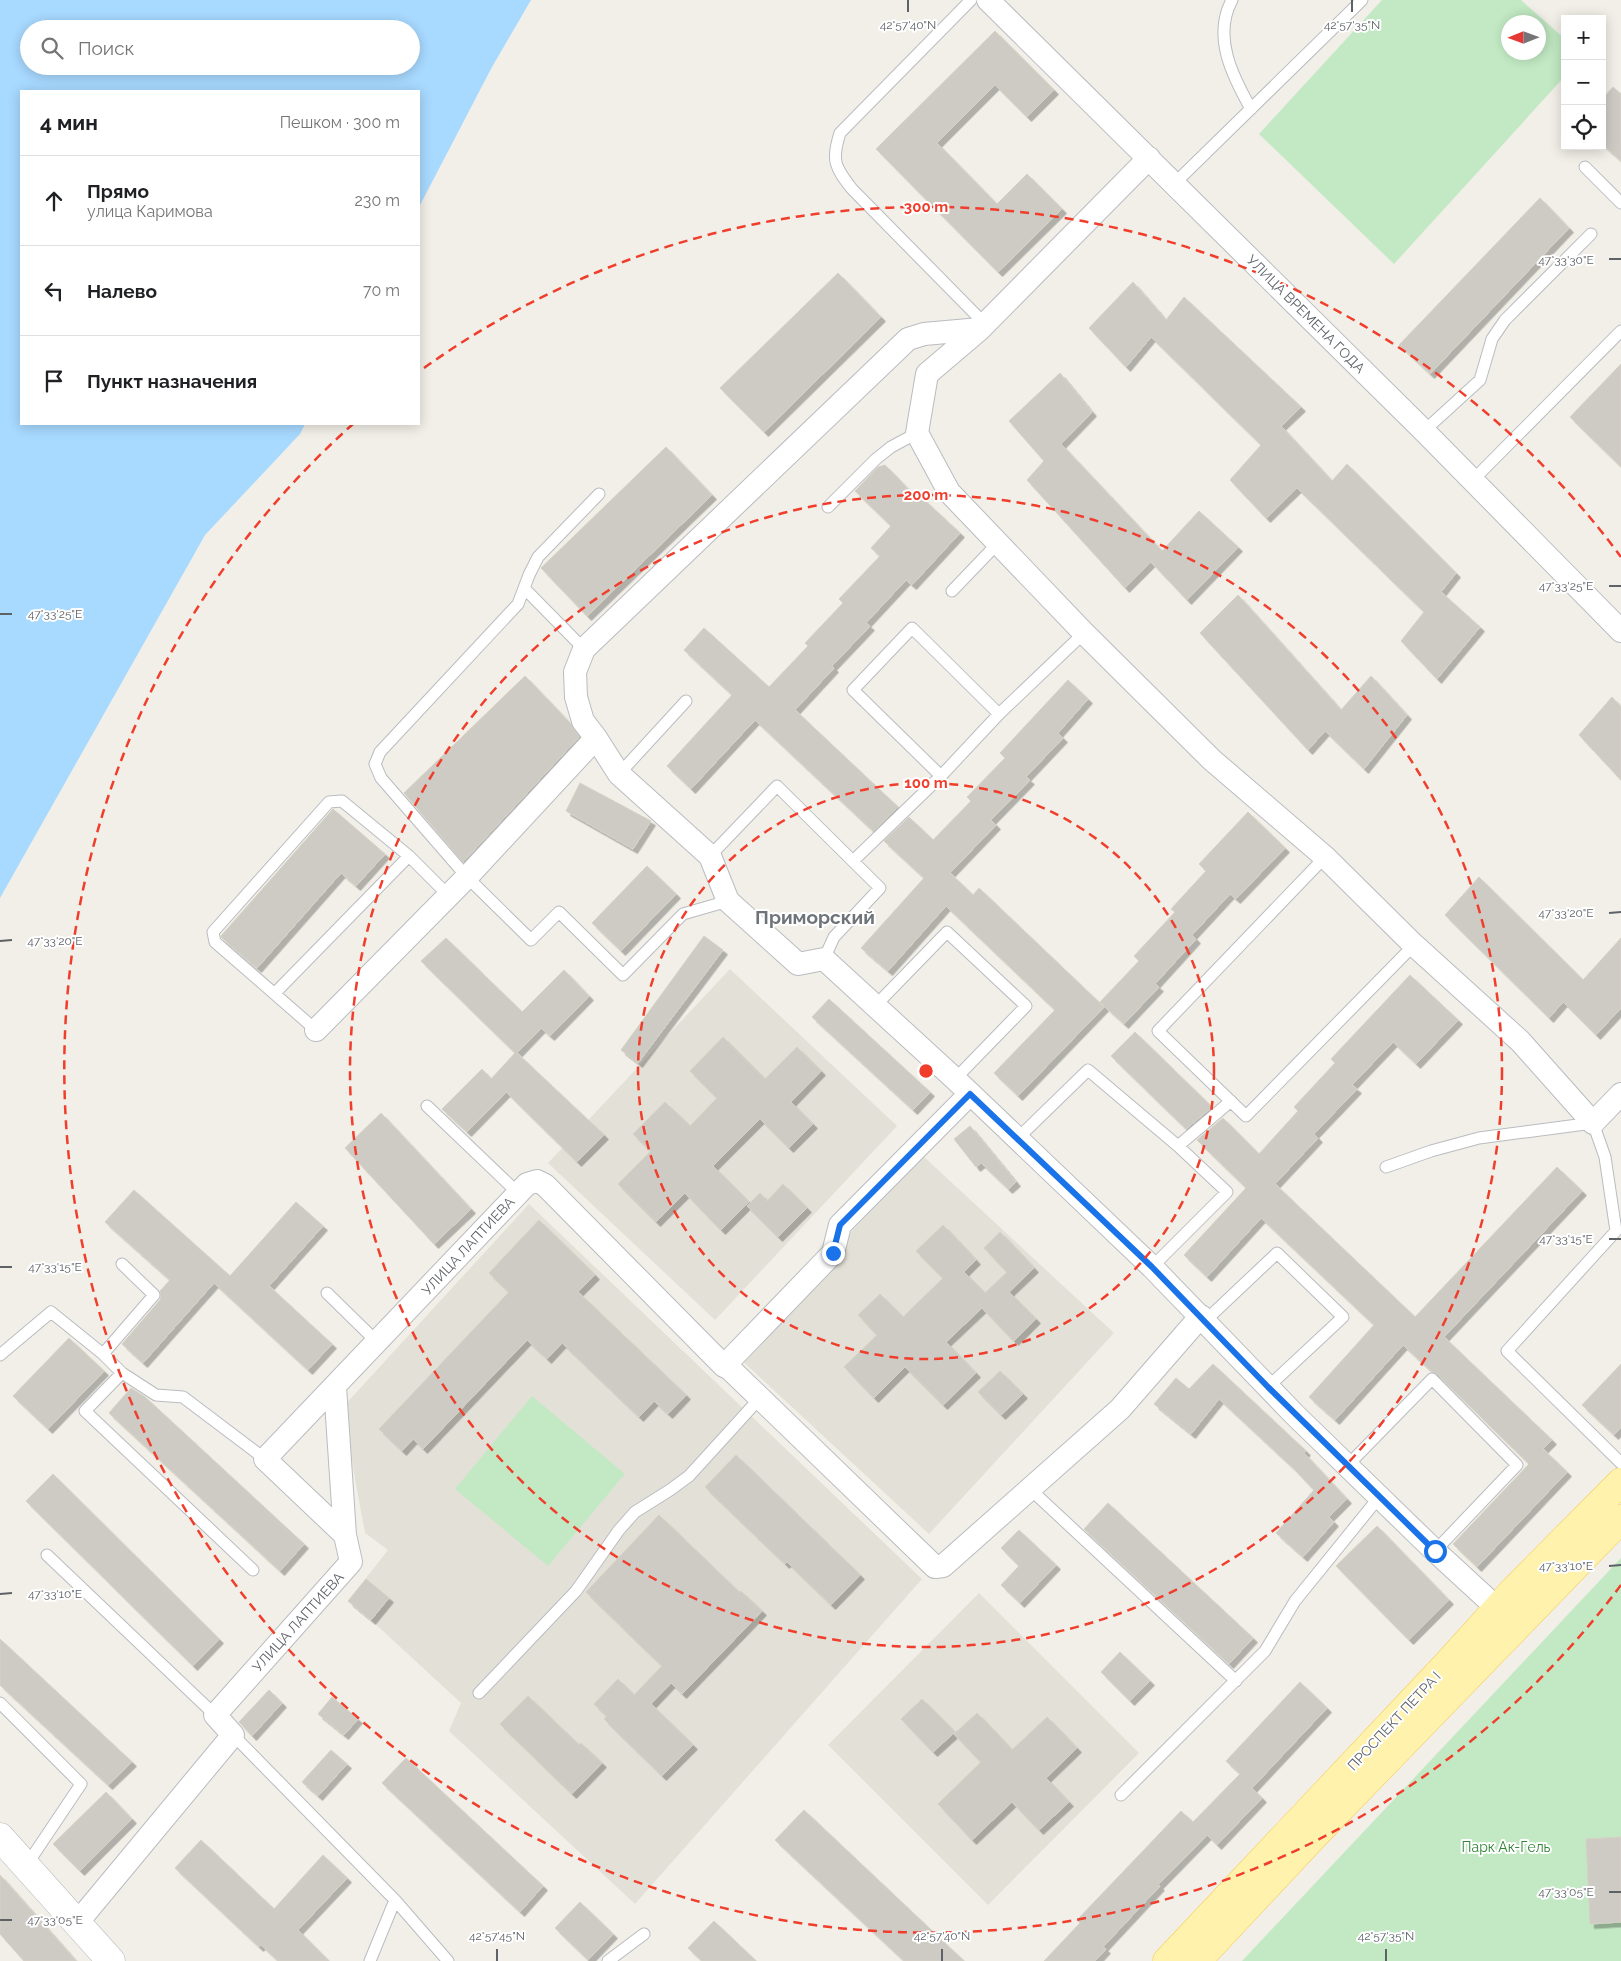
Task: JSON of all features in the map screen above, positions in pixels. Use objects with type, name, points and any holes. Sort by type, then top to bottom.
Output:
[{"type":"main road","name":"ПРОСПЕКТ ПЕТРА I","points":[[1197,1961],[1314,1836],[1506,1617],[1621,1482]]},
{"type":"main road","name":"ПРОСПЕКТ ПЕТРА I","points":[[1167,1961],[1441,1670],[1621,1519]]},
{"type":"street","name":"УЛИЦА ВРЕМЕНА ГОДА","points":[[988,0],[1424,431],[1621,631]]},
{"type":"street","points":[[1149,158],[983,326],[927,374],[917,433],[949,492],[1084,633],[1212,760],[1325,857],[1414,945],[1520,1041],[1593,1123],[1621,1094]]},
{"type":"street","points":[[983,326],[924,334],[908,339],[584,649],[575,672],[576,696],[583,721],[619,774],[710,856],[728,902],[798,964],[824,958],[876,1005],[1152,1267],[1268,1387],[1435,1551],[1506,1617]]},
{"type":"street","points":[[316,1030],[449,896],[596,738]]},
{"type":"street","points":[[962,1086],[840,1225],[833,1253],[724,1366],[730,1369],[935,1567],[943,1566],[1029,1488],[1120,1410],[1203,1319]]},
{"type":"street","name":"УЛИЦА ЛАПТИЕВА","points":[[215,1715],[351,1562],[345,1535],[335,1387],[527,1184],[537,1181],[552,1192],[724,1366]]},
{"type":"street","points":[[335,1387],[266,1459],[345,1535]]},
{"type":"street","points":[[77,1923],[234,1735],[215,1715]]},
{"type":"street","points":[[0,1837],[111,1961]]},
{"type":"lane","points":[[971,0],[840,133],[834,151],[837,169],[852,189],[983,326]]},
{"type":"lane","points":[[1232,0],[1228,7],[1224,34],[1227,60],[1251,110]]},
{"type":"lane","points":[[1174,184],[1362,0]]},
{"type":"lane","points":[[1585,167],[1621,203]]},
{"type":"lane","points":[[1424,431],[1480,380],[1492,339],[1505,320],[1591,234]]},
{"type":"lane","points":[[1473,480],[1621,331]]},
{"type":"lane","points":[[828,507],[876,459],[892,447],[917,433]]},
{"type":"lane","points":[[599,494],[538,557],[518,604],[380,752],[375,764],[381,778],[467,877],[531,940],[559,912],[622,975],[683,914],[728,902]]},
{"type":"lane","points":[[952,591],[998,543]]},
{"type":"lane","points":[[525,589],[584,649]]},
{"type":"lane","points":[[941,776],[852,690],[912,628],[999,714]]},
{"type":"lane","points":[[854,860],[941,776],[999,714],[1084,633]]},
{"type":"lane","points":[[619,774],[686,701]]},
{"type":"lane","points":[[710,856],[777,786],[854,860],[880,888],[834,937],[824,958]]},
{"type":"lane","points":[[316,1030],[216,942],[213,932],[328,802],[342,802],[409,856],[449,896]]},
{"type":"lane","points":[[275,993],[409,856]]},
{"type":"lane","points":[[1325,857],[1158,1031],[1246,1116],[1414,945]]},
{"type":"lane","points":[[876,1005],[947,932],[1026,1006],[962,1086]]},
{"type":"lane","points":[[1017,1139],[1088,1070],[1178,1146],[1226,1192],[1152,1267]]},
{"type":"lane","points":[[1178,1146],[1231,1101]]},
{"type":"lane","points":[[427,1106],[518,1193]]},
{"type":"lane","points":[[1386,1167],[1431,1151],[1479,1138],[1593,1123],[1605,1157],[1616,1231],[1507,1350],[1621,1463]]},
{"type":"lane","points":[[1203,1319],[1277,1254],[1343,1317],[1268,1387]]},
{"type":"lane","points":[[103,1354],[154,1295],[122,1264]]},
{"type":"lane","points":[[327,1293],[377,1342]]},
{"type":"lane","points":[[0,1355],[51,1312],[103,1354],[122,1373],[156,1395],[183,1397],[266,1459]]},
{"type":"lane","points":[[122,1373],[85,1411],[253,1570]]},
{"type":"lane","points":[[1348,1466],[1432,1379],[1517,1465],[1435,1551]]},
{"type":"lane","points":[[479,1693],[576,1591],[593,1570],[619,1530],[635,1512],[689,1476],[760,1398]]},
{"type":"lane","points":[[1029,1488],[1236,1681]]},
{"type":"lane","points":[[1121,1794],[1265,1651],[1295,1601],[1380,1496]]},
{"type":"lane","points":[[47,1555],[215,1715]]},
{"type":"lane","points":[[0,1703],[81,1784],[26,1866]]},
{"type":"lane","points":[[234,1735],[395,1900],[448,1961]]},
{"type":"lane","points":[[370,1961],[395,1900]]},
{"type":"lane","points":[[608,1961],[644,1934]]},
{"type":"shaded area","points":[[730,969],[897,1126],[715,1320],[548,1163]]},
{"type":"shaded area","points":[[922,1155],[1114,1333],[929,1534],[737,1356]]},
{"type":"shaded area","points":[[529,1204],[922,1579],[635,1904],[449,1731],[461,1703],[348,1601],[388,1550],[365,1533],[342,1408]]},
{"type":"shaded area","points":[[979,1593],[1139,1753],[988,1905],[828,1745]]},
{"type":"green space","points":[[1382,0],[1521,0],[1538,15],[1501,15],[1501,60],[1546,60],[1546,22],[1561,35],[1561,80],[1394,264],[1259,134]]},
{"type":"green space","points":[[532,1396],[625,1474],[548,1566],[455,1489]]},
{"type":"green space","name":"Парк Ак-Гель","points":[[1621,1558],[1621,1961],[1242,1961]]},
{"type":"water","points":[[0,0],[531,0],[492,67],[420,205],[420,90],[20,90],[20,425],[304,425],[300,434],[205,535],[0,898]]},
{"type":"building","points":[[995,31],[1054,90],[1027,117],[995,85],[937,143],[997,204],[1027,174],[1062,209],[998,272],[876,149]]},
{"type":"building","points":[[1613,87],[1621,94],[1621,161],[1606,148],[1606,95]]},
{"type":"building","points":[[1540,198],[1569,228],[1430,374],[1399,345]]},
{"type":"building","points":[[838,273],[881,317],[764,432],[720,388]]},
{"type":"building","points":[[1133,282],[1166,320],[1184,297],[1301,407],[1281,426],[1332,481],[1347,464],[1456,573],[1441,592],[1480,627],[1437,679],[1401,641],[1424,612],[1297,488],[1266,518],[1230,480],[1261,445],[1151,337],[1126,367],[1089,328]]},
{"type":"building","points":[[1621,364],[1621,467],[1570,417]]},
{"type":"building","points":[[1060,373],[1092,412],[1061,444],[1162,551],[1199,511],[1238,547],[1187,600],[1151,562],[1125,588],[1027,480],[1044,461],[1009,421]]},
{"type":"building","points":[[666,447],[712,495],[587,616],[541,568]]},
{"type":"building","points":[[885,465],[917,498],[919,495],[960,533],[912,585],[906,580],[866,623],[870,626],[832,666],[834,668],[795,710],[898,807],[873,831],[755,720],[691,789],[667,766],[732,695],[684,650],[704,628],[769,687],[808,646],[805,643],[843,603],[839,599],[880,556],[871,548],[891,526],[855,491],[878,467]]},
{"type":"building","points":[[1238,595],[1341,710],[1371,676],[1407,715],[1364,769],[1325,731],[1308,750],[1200,633]]},
{"type":"building","points":[[525,676],[570,723],[579,737],[463,862],[404,793]]},
{"type":"building","points":[[1068,680],[1088,699],[1058,733],[1063,738],[1026,777],[1030,780],[991,820],[996,825],[950,873],[973,895],[979,888],[1104,1007],[1018,1096],[994,1073],[1055,1010],[946,906],[888,971],[861,948],[924,878],[884,841],[909,817],[933,840],[971,801],[967,797],[1005,758],[1000,753]]},
{"type":"building","points":[[1612,697],[1621,707],[1621,780],[1579,735]]},
{"type":"building","points":[[580,783],[651,821],[633,849],[566,811]]},
{"type":"building","points":[[333,809],[385,854],[356,886],[341,873],[257,968],[221,936]]},
{"type":"building","points":[[1248,812],[1285,848],[1236,899],[1230,894],[1192,935],[1196,939],[1155,984],[1159,987],[1124,1024],[1100,1002],[1139,961],[1134,956],[1175,912],[1171,909],[1206,871],[1199,864]]},
{"type":"building","points":[[647,866],[676,894],[621,951],[592,923]]},
{"type":"building","points":[[1479,877],[1583,980],[1621,938],[1621,1008],[1596,1035],[1563,1002],[1549,1018],[1445,915]]},
{"type":"building","points":[[704,936],[723,950],[638,1063],[621,1050]]},
{"type":"building","points":[[446,938],[522,1012],[564,970],[589,996],[550,1036],[541,1028],[517,1053],[604,1135],[577,1162],[506,1092],[467,1132],[442,1109],[482,1069],[491,1079],[515,1053],[421,961]]},
{"type":"building","points":[[1410,975],[1458,1020],[1416,1064],[1393,1042],[1352,1085],[1357,1089],[1314,1134],[1318,1138],[1275,1184],[1415,1317],[1557,1167],[1582,1191],[1444,1337],[1552,1440],[1543,1449],[1567,1472],[1477,1567],[1453,1544],[1529,1464],[1437,1374],[1432,1372],[1403,1345],[1335,1420],[1309,1397],[1374,1325],[1261,1218],[1207,1277],[1184,1255],[1246,1188],[1197,1140],[1223,1118],[1259,1154],[1298,1111],[1294,1107],[1335,1063],[1331,1059]]},
{"type":"building","points":[[829,999],[930,1092],[913,1110],[812,1017]]},
{"type":"building","points":[[1135,1032],[1212,1107],[1186,1129],[1111,1056]]},
{"type":"building","points":[[723,1037],[765,1079],[797,1047],[821,1071],[791,1102],[813,1124],[789,1148],[760,1119],[713,1166],[749,1202],[721,1230],[685,1193],[656,1222],[618,1184],[651,1151],[633,1134],[665,1102],[690,1126],[717,1098],[690,1071]]},
{"type":"building","points":[[381,1113],[471,1209],[434,1244],[345,1148]]},
{"type":"building","points":[[970,1126],[1016,1182],[1008,1189],[981,1163],[976,1167],[954,1139]]},
{"type":"building","points":[[783,1184],[807,1208],[778,1237],[747,1206],[760,1193],[767,1201]]},
{"type":"building","points":[[134,1190],[230,1276],[296,1202],[323,1226],[269,1286],[332,1344],[308,1370],[214,1283],[143,1363],[122,1344],[160,1300],[160,1291],[170,1280],[105,1222]]},
{"type":"building","points":[[539,1220],[595,1275],[578,1292],[686,1395],[668,1414],[654,1401],[639,1417],[562,1343],[547,1359],[527,1340],[423,1449],[413,1439],[402,1451],[379,1429],[509,1292],[489,1273]]},
{"type":"building","points":[[943,1225],[976,1260],[964,1272],[985,1293],[1007,1272],[984,1248],[1000,1232],[1034,1268],[1009,1292],[1036,1319],[1014,1341],[982,1308],[946,1342],[976,1373],[943,1405],[905,1367],[874,1398],[844,1367],[877,1335],[858,1315],[880,1294],[903,1317],[943,1278],[916,1251]]},
{"type":"building","points":[[69,1338],[104,1371],[48,1429],[13,1396]]},
{"type":"building","points":[[1213,1364],[1306,1451],[1304,1453],[1347,1499],[1329,1517],[1334,1522],[1303,1557],[1276,1533],[1314,1490],[1292,1467],[1219,1399],[1191,1434],[1154,1404],[1176,1378],[1189,1389]]},
{"type":"building","points":[[1621,1364],[1621,1427],[1614,1435],[1582,1405]]},
{"type":"building","points":[[1000,1371],[1023,1394],[1001,1415],[978,1392]]},
{"type":"building","points":[[131,1388],[145,1397],[304,1544],[280,1571],[109,1413]]},
{"type":"building","points":[[736,1455],[860,1575],[831,1605],[787,1562],[785,1564],[705,1487]]},
{"type":"building","points":[[53,1474],[219,1639],[193,1666],[26,1501]]},
{"type":"building","points":[[1108,1503],[1253,1638],[1229,1664],[1084,1529]]},
{"type":"building","points":[[659,1515],[740,1593],[741,1591],[762,1611],[682,1694],[671,1683],[651,1704],[693,1745],[662,1776],[604,1719],[607,1716],[594,1704],[618,1679],[634,1695],[662,1666],[586,1592]]},
{"type":"building","points":[[1377,1526],[1449,1600],[1409,1640],[1336,1566]]},
{"type":"building","points":[[1019,1530],[1056,1565],[1020,1603],[1001,1585],[1019,1566],[1001,1548]]},
{"type":"building","points":[[366,1579],[389,1598],[371,1620],[348,1601]]},
{"type":"building","points":[[0,1639],[132,1762],[108,1785],[0,1685]]},
{"type":"building","points":[[1120,1652],[1150,1681],[1130,1701],[1101,1672]]},
{"type":"building","points":[[1300,1682],[1327,1708],[1252,1788],[1262,1798],[1217,1845],[1207,1835],[1158,1885],[1160,1886],[1103,1947],[1106,1949],[1095,1961],[1044,1961],[1080,1923],[1077,1920],[1181,1811],[1193,1822],[1240,1774],[1226,1761]]},
{"type":"building","points":[[269,1690],[282,1703],[252,1736],[239,1722]]},
{"type":"building","points":[[528,1696],[579,1745],[581,1743],[602,1763],[572,1794],[500,1724]]},
{"type":"building","points":[[332,1697],[358,1719],[344,1735],[318,1714]]},
{"type":"building","points":[[922,1699],[955,1732],[933,1752],[901,1719]]},
{"type":"building","points":[[977,1713],[1012,1750],[1047,1717],[1077,1748],[1046,1778],[1069,1802],[1039,1830],[1012,1802],[972,1840],[938,1804],[981,1762],[954,1734]]},
{"type":"building","points":[[331,1750],[347,1764],[318,1796],[302,1782]]},
{"type":"building","points":[[406,1758],[543,1886],[520,1912],[382,1783]]},
{"type":"building","points":[[106,1792],[132,1819],[80,1871],[53,1844]]},
{"type":"building","points":[[804,1810],[964,1961],[904,1961],[775,1840]]},
{"type":"building","points":[[1621,1837],[1621,1922],[1590,1924],[1586,1839]]},
{"type":"building","points":[[201,1840],[274,1909],[323,1855],[347,1878],[298,1930],[329,1961],[278,1961],[261,1945],[259,1947],[175,1868]]},
{"type":"building","points":[[0,1875],[76,1961],[24,1961],[0,1934]]},
{"type":"building","points":[[580,1902],[613,1934],[588,1960],[555,1928]]},
{"type":"building","points":[[714,1921],[756,1961],[702,1961],[688,1948]]},
{"type":"district","name":"Приморский","points":[[815,917]]},
{"type":"route","points":[[833,1253],[840,1225],[970,1094],[1152,1267],[1268,1387],[1435,1551]]}]
